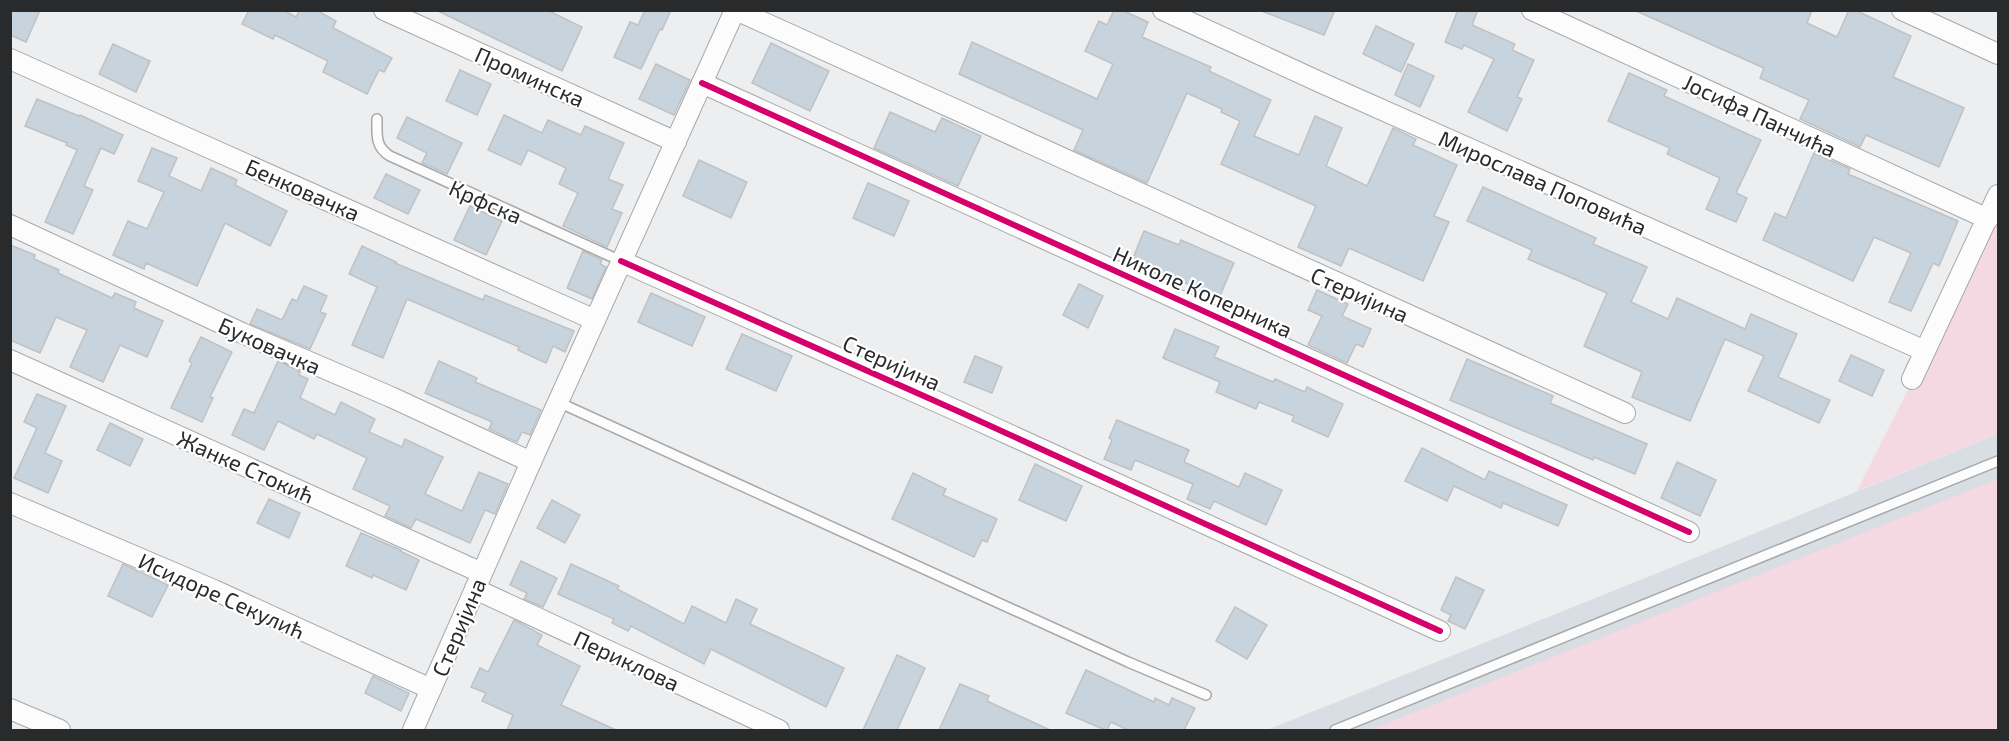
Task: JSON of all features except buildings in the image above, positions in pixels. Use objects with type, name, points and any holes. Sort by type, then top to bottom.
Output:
[{"type":"street","name":"Проминска","points":[[384,10],[676,142]]},
{"type":"street","name":"Стеријина","points":[[413,730],[621,261],[736,10],[1624,413]]},
{"type":"street","name":"Мирослава Поповића","points":[[1163,10],[1924,351]]},
{"type":"street","name":"Јосифа Панчића","points":[[1532,10],[1988,219]]},
{"type":"street","points":[[1902,10],[1998,54]]},
{"type":"street","name":"Бенковачка","points":[[10,59],[595,320]]},
{"type":"street","name":"Николе Коперника","points":[[702,83],[1689,532]]},
{"type":"street","points":[[1912,379],[1998,195]]},
{"type":"street","name":"Буковачка","points":[[10,225],[242,333],[391,397],[531,462]]},
{"type":"street","name":"Стеријина","points":[[621,261],[962,413],[1440,631]]},
{"type":"street","name":"Жанке Стокић","points":[[10,360],[478,581]]},
{"type":"street","name":"Исидоре Секулић","points":[[10,503],[214,590],[432,689]]},
{"type":"street","name":"Периклова","points":[[478,581],[779,730]]},
{"type":"street","points":[[10,709],[60,730]]},
{"type":"lane","name":"Крфска","points":[[377,119],[378,144],[382,151],[390,156],[621,261]]},
{"type":"lane","points":[[558,402],[1118,658],[1206,695]]},
{"type":"lane","points":[[1335,730],[1998,461]]},
{"type":"shaded area","points":[[1998,211],[1998,434],[1857,491]]},
{"type":"shaded area","points":[[1998,434],[1998,730],[1267,730],[1675,566]]},
{"type":"shaded area","points":[[1998,479],[1998,730],[1370,730]]},
{"type":"cycle path","points":[[702,83],[1689,532]]},
{"type":"cycle path","points":[[621,261],[962,413],[1440,631]]}]
